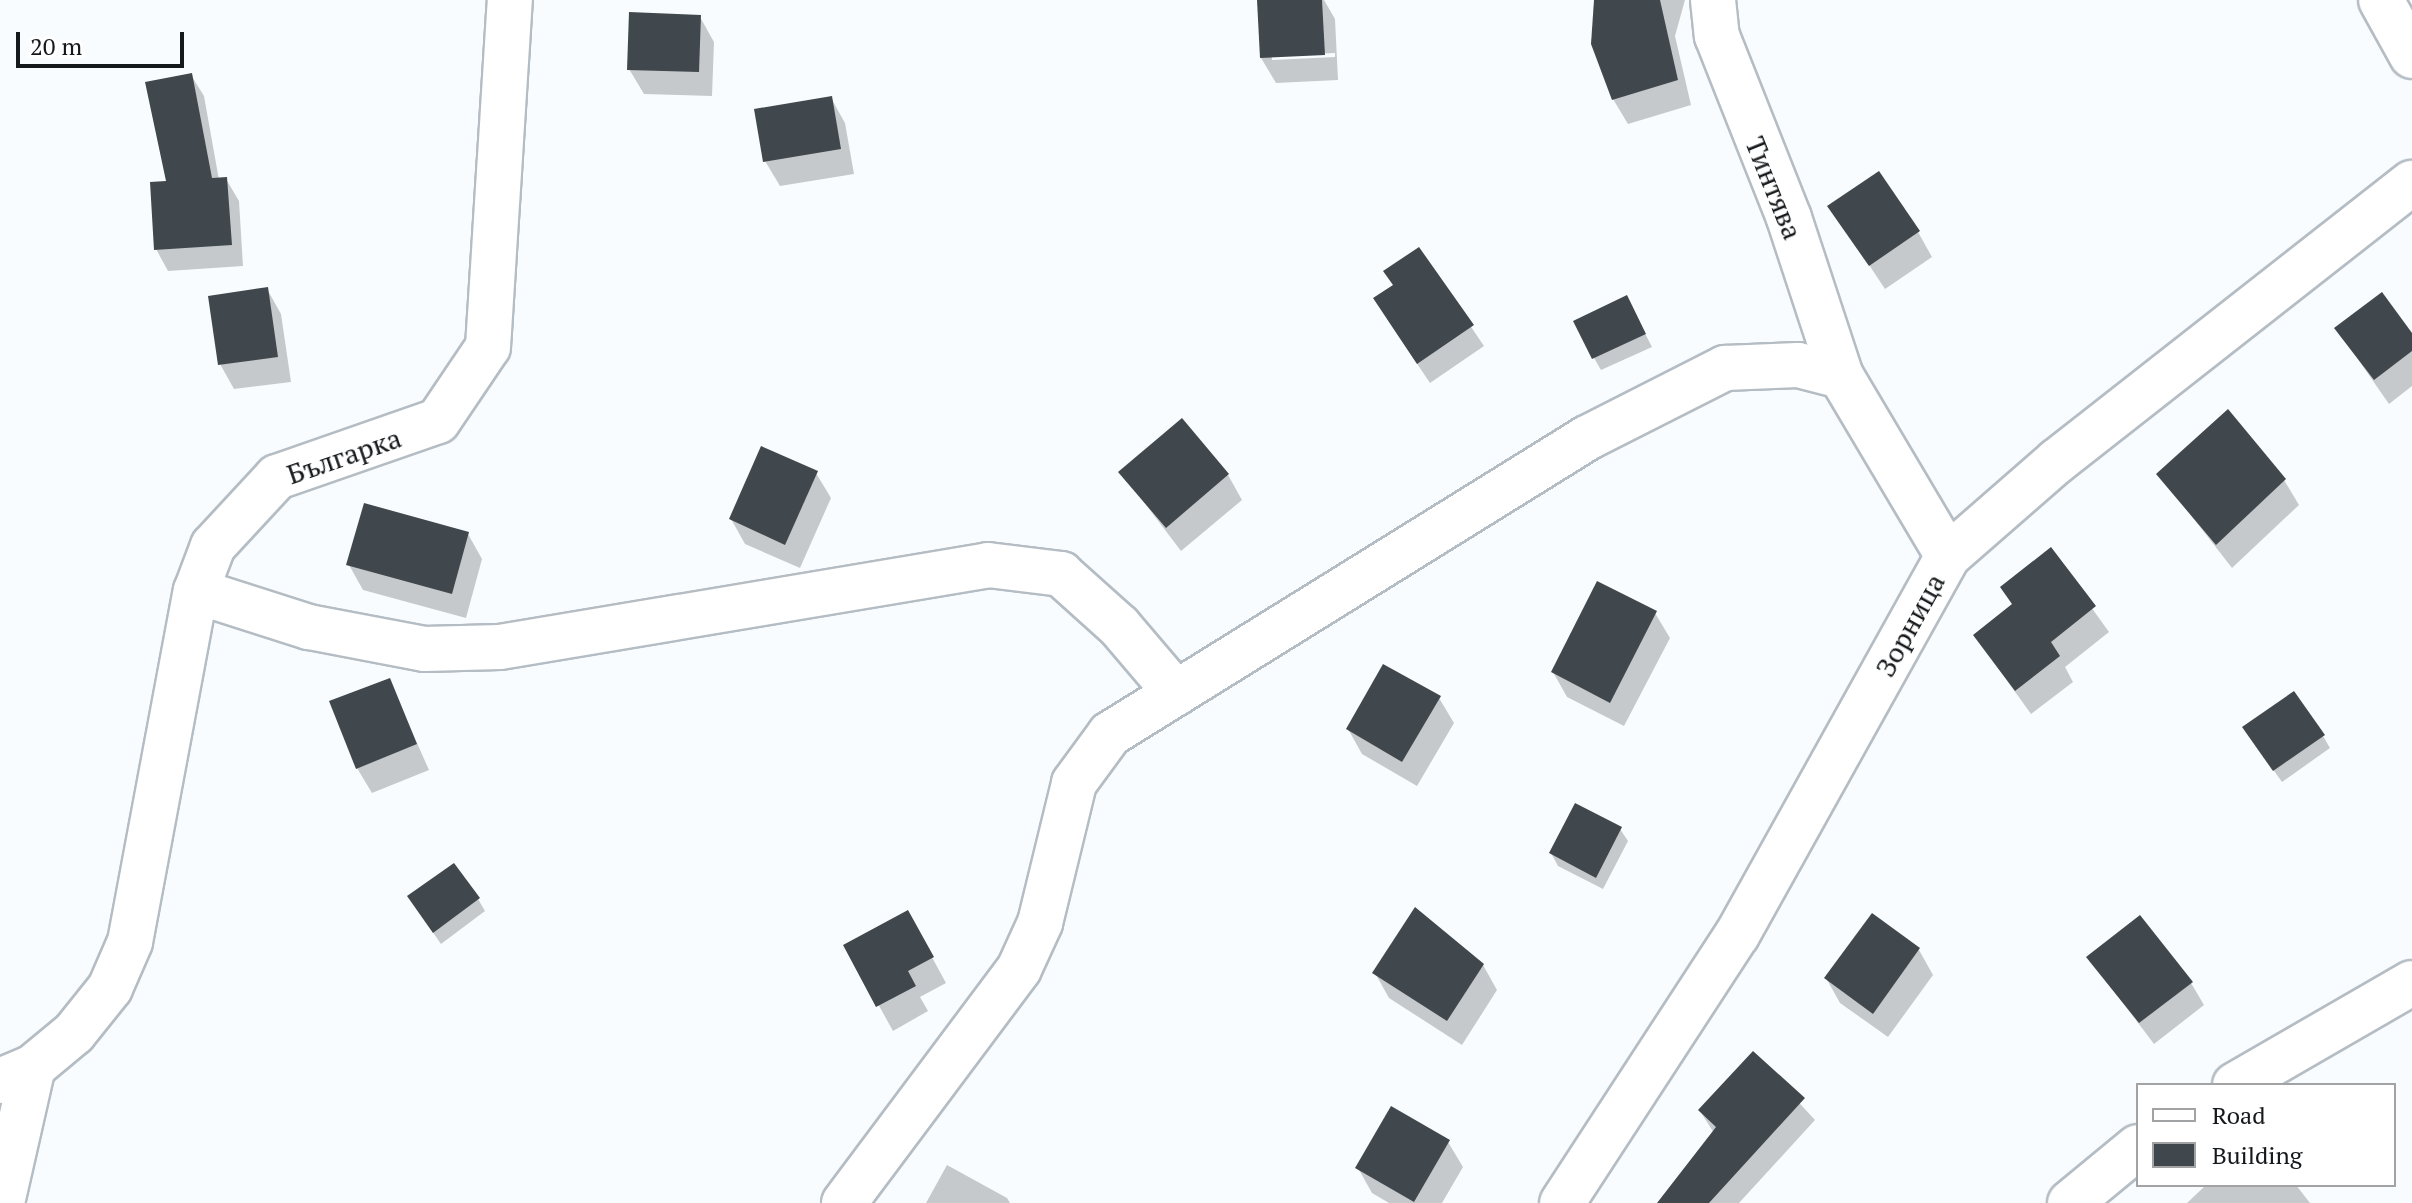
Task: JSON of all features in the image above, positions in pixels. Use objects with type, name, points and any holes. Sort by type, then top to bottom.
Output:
[{"type":"street","name":"Българка","points":[[17,1074],[110,988],[130,942],[196,591],[220,536],[277,477],[395,442],[438,421],[468,385],[488,347],[510,0]]},
{"type":"street","name":"Тинтява","points":[[1713,0],[1717,36],[1789,218],[1841,376],[1948,556]]},
{"type":"street","points":[[2381,0],[2412,56]]},
{"type":"street","name":"Зорница","points":[[1562,1203],[1737,935],[1948,556],[2057,461],[2412,183]]},
{"type":"street","points":[[844,1203],[1019,969],[1040,923],[1074,783],[1110,734],[1546,462],[1725,368],[1798,365],[1841,376]]},
{"type":"street","points":[[196,591],[309,627],[424,649],[500,647],[988,565],[1061,574],[1176,693]]},
{"type":"street","points":[[2238,1083],[2412,983]]},
{"type":"street","points":[[2,1203],[17,1074]]},
{"type":"street","points":[[2070,1203],[2136,1149]]},
{"type":"building","points":[[1257,0],[1322,0],[1325,55],[1260,58]]},
{"type":"building","points":[[1594,0],[1660,0],[1678,80],[1612,100],[1591,44]]},
{"type":"building","points":[[629,12],[701,15],[699,72],[627,70]]},
{"type":"building","points":[[192,73],[212,178],[227,177],[232,245],[154,250],[150,182],[166,181],[145,82]]},
{"type":"building","points":[[832,96],[841,149],[763,162],[754,109]]},
{"type":"building","points":[[1879,171],[1920,231],[1869,266],[1827,206]]},
{"type":"building","points":[[1419,247],[1474,325],[1417,364],[1373,298],[1393,285],[1383,271]]},
{"type":"building","points":[[268,287],[278,357],[218,365],[208,296]]},
{"type":"building","points":[[2382,292],[2412,333],[2412,351],[2374,380],[2334,328]]},
{"type":"building","points":[[1627,295],[1646,334],[1592,359],[1573,321]]},
{"type":"building","points":[[2228,409],[2286,479],[2216,545],[2156,474]]},
{"type":"building","points":[[1182,418],[1229,474],[1166,528],[1118,472]]},
{"type":"building","points":[[761,446],[818,471],[785,545],[729,519]]},
{"type":"building","points":[[364,503],[469,532],[452,594],[346,565]]},
{"type":"building","points":[[2051,547],[2096,606],[2051,642],[2060,656],[2015,691],[1973,635],[2012,604],[2000,587]]},
{"type":"building","points":[[1597,581],[1657,611],[1610,703],[1551,672]]},
{"type":"building","points":[[1383,664],[1441,696],[1402,762],[1346,729]]},
{"type":"building","points":[[390,678],[417,744],[356,769],[329,701]]},
{"type":"building","points":[[2294,691],[2325,735],[2273,771],[2242,727]]},
{"type":"building","points":[[1575,803],[1622,827],[1596,878],[1549,853]]},
{"type":"building","points":[[454,863],[480,898],[433,933],[407,896]]},
{"type":"building","points":[[1415,907],[1484,964],[1447,1021],[1372,973]]},
{"type":"building","points":[[908,910],[934,957],[908,971],[916,986],[876,1007],[843,945]]},
{"type":"building","points":[[1872,913],[1920,948],[1873,1014],[1824,978]]},
{"type":"building","points":[[2140,915],[2193,982],[2139,1023],[2086,957]]},
{"type":"building","points":[[1753,1051],[1805,1098],[1709,1203],[1657,1203],[1716,1127],[1698,1110]]},
{"type":"building","points":[[1391,1106],[1450,1140],[1414,1202],[1355,1168]]}]
